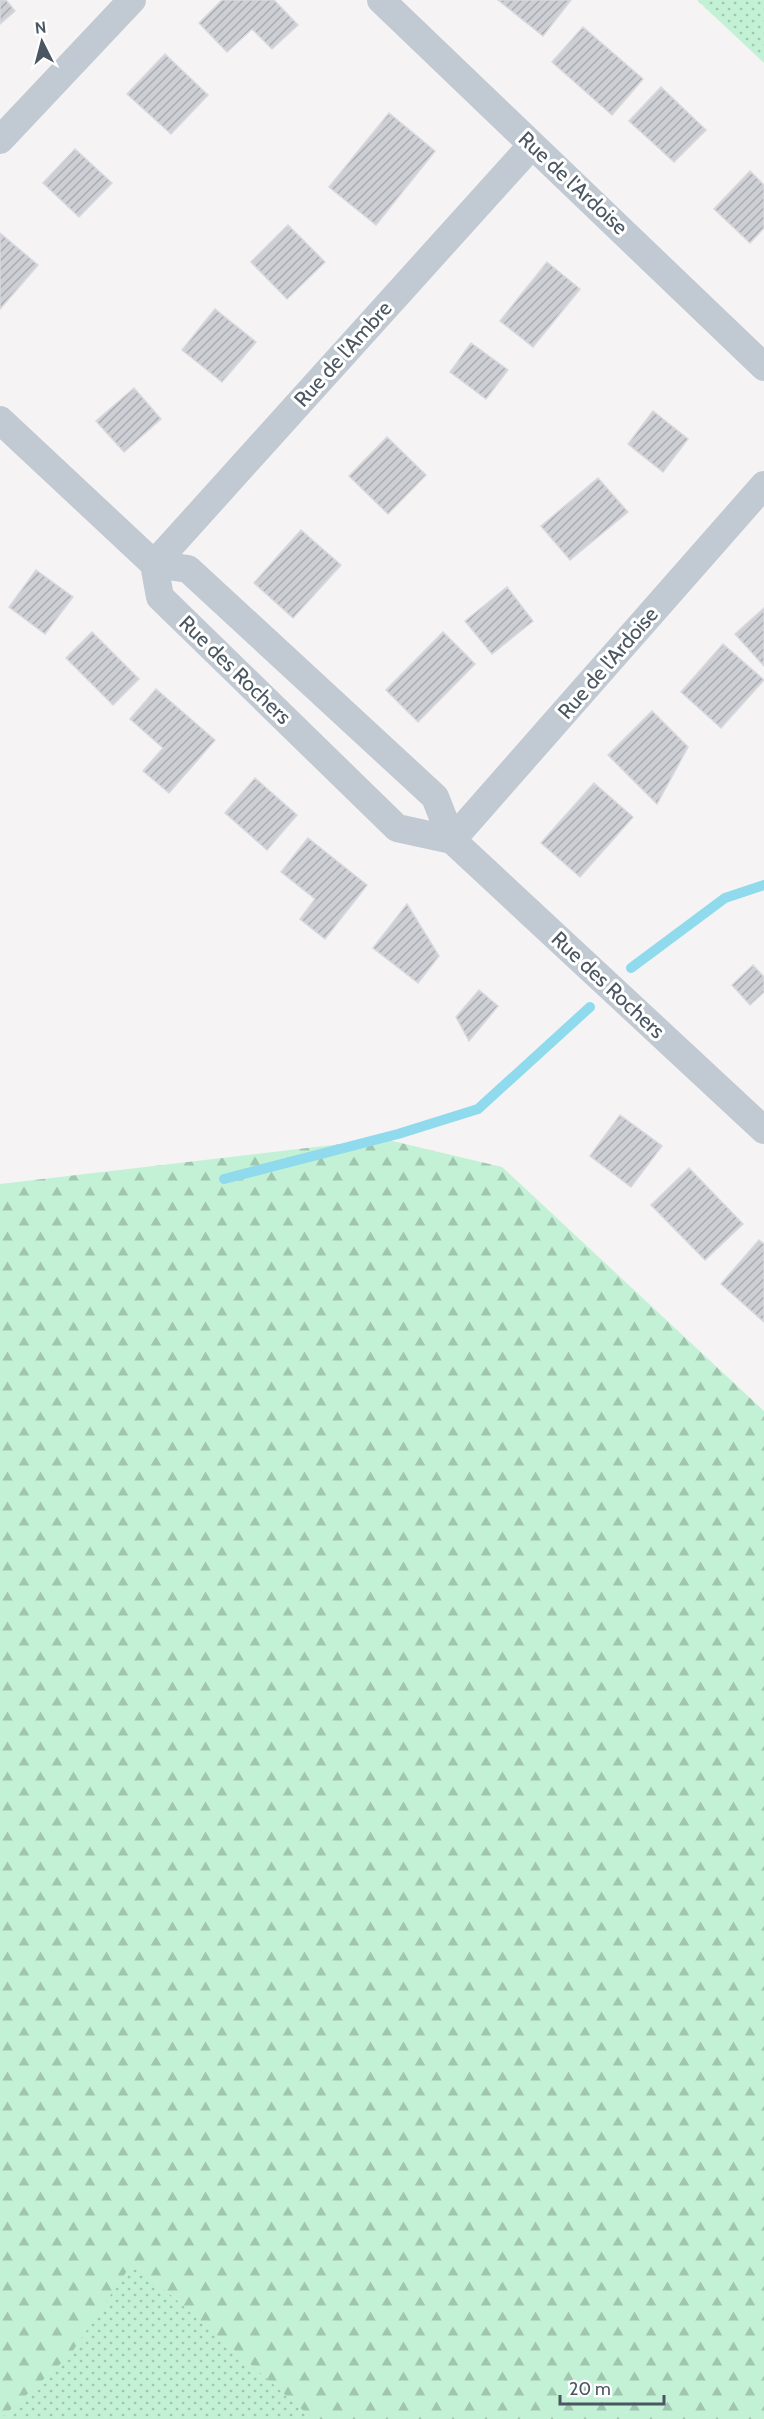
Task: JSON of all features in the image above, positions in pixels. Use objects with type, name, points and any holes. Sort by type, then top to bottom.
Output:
[{"type":"street","points":[[0,140],[132,0]]},
{"type":"street","name":"Rue de l'Ardoise","points":[[381,0],[764,367]]},
{"type":"street","name":"Rue de l'Ambre","points":[[154,564],[532,145]]},
{"type":"street","points":[[0,420],[154,564]]},
{"type":"street","name":"Rue de l'Ardoise","points":[[452,840],[764,485]]},
{"type":"street","name":"Rue des Rochers","points":[[452,840],[398,828],[160,597],[154,564],[188,569],[435,797],[452,840],[764,1130]]},
{"type":"green space","points":[[697,0],[764,0],[764,63]]},
{"type":"green space","points":[[384,1139],[502,1167],[764,1411],[764,2419],[313,2419],[133,2262],[70,2355],[0,2419],[0,1184]]},
{"type":"green space","points":[[0,2163],[133,2262],[314,2419],[0,2419]]},
{"type":"building","points":[[0,0],[6,0],[15,11],[0,24]]},
{"type":"building","points":[[222,0],[274,0],[298,25],[272,49],[252,29],[227,52],[199,23]]},
{"type":"building","points":[[498,0],[571,0],[543,36]]},
{"type":"building","points":[[583,27],[643,79],[612,115],[552,62]]},
{"type":"building","points":[[165,54],[208,95],[171,134],[127,94]]},
{"type":"building","points":[[661,87],[706,130],[674,162],[629,121]]},
{"type":"building","points":[[389,113],[435,151],[376,225],[329,187]]},
{"type":"building","points":[[75,149],[112,183],[79,217],[43,183]]},
{"type":"building","points":[[750,171],[764,185],[764,228],[750,243],[714,209]]},
{"type":"building","points":[[288,225],[325,262],[287,299],[251,262]]},
{"type":"building","points":[[0,233],[38,265],[0,309]]},
{"type":"building","points":[[547,262],[580,289],[533,347],[500,321]]},
{"type":"building","points":[[215,309],[256,342],[222,382],[182,350]]},
{"type":"building","points":[[471,343],[508,370],[486,399],[450,372]]},
{"type":"building","points":[[134,388],[161,419],[124,452],[96,421]]},
{"type":"building","points":[[653,411],[688,439],[663,472],[628,444]]},
{"type":"building","points":[[387,437],[426,475],[388,514],[349,476]]},
{"type":"building","points":[[598,478],[628,512],[570,560],[541,526]]},
{"type":"building","points":[[301,530],[341,565],[293,618],[254,583]]},
{"type":"building","points":[[36,570],[73,597],[45,634],[9,607]]},
{"type":"building","points":[[507,587],[533,621],[492,654],[465,621]]},
{"type":"building","points":[[764,608],[764,666],[735,634]]},
{"type":"building","points":[[92,632],[139,679],[113,705],[66,658]]},
{"type":"building","points":[[443,632],[475,664],[418,722],[386,690]]},
{"type":"building","points":[[723,644],[764,680],[721,728],[681,692]]},
{"type":"building","points":[[156,689],[215,740],[169,793],[143,771],[163,748],[130,719]]},
{"type":"building","points":[[652,711],[688,747],[657,804],[608,755]]},
{"type":"building","points":[[255,778],[297,815],[267,850],[225,813]]},
{"type":"building","points":[[594,783],[633,817],[580,877],[541,843]]},
{"type":"building","points":[[308,838],[367,885],[325,939],[300,919],[315,899],[281,872]]},
{"type":"building","points":[[407,904],[439,956],[418,983],[373,948]]},
{"type":"building","points":[[753,965],[764,977],[764,992],[750,1005],[732,985]]},
{"type":"building","points":[[479,990],[498,1006],[469,1041],[456,1017]]},
{"type":"building","points":[[620,1115],[662,1146],[631,1187],[590,1156]]},
{"type":"building","points":[[689,1168],[743,1224],[705,1260],[651,1205]]},
{"type":"building","points":[[759,1240],[764,1244],[764,1322],[721,1284]]},
{"type":"waterway","points":[[631,968],[725,898],[764,885]]},
{"type":"waterway","points":[[224,1179],[398,1134],[478,1109],[590,1007]]}]
